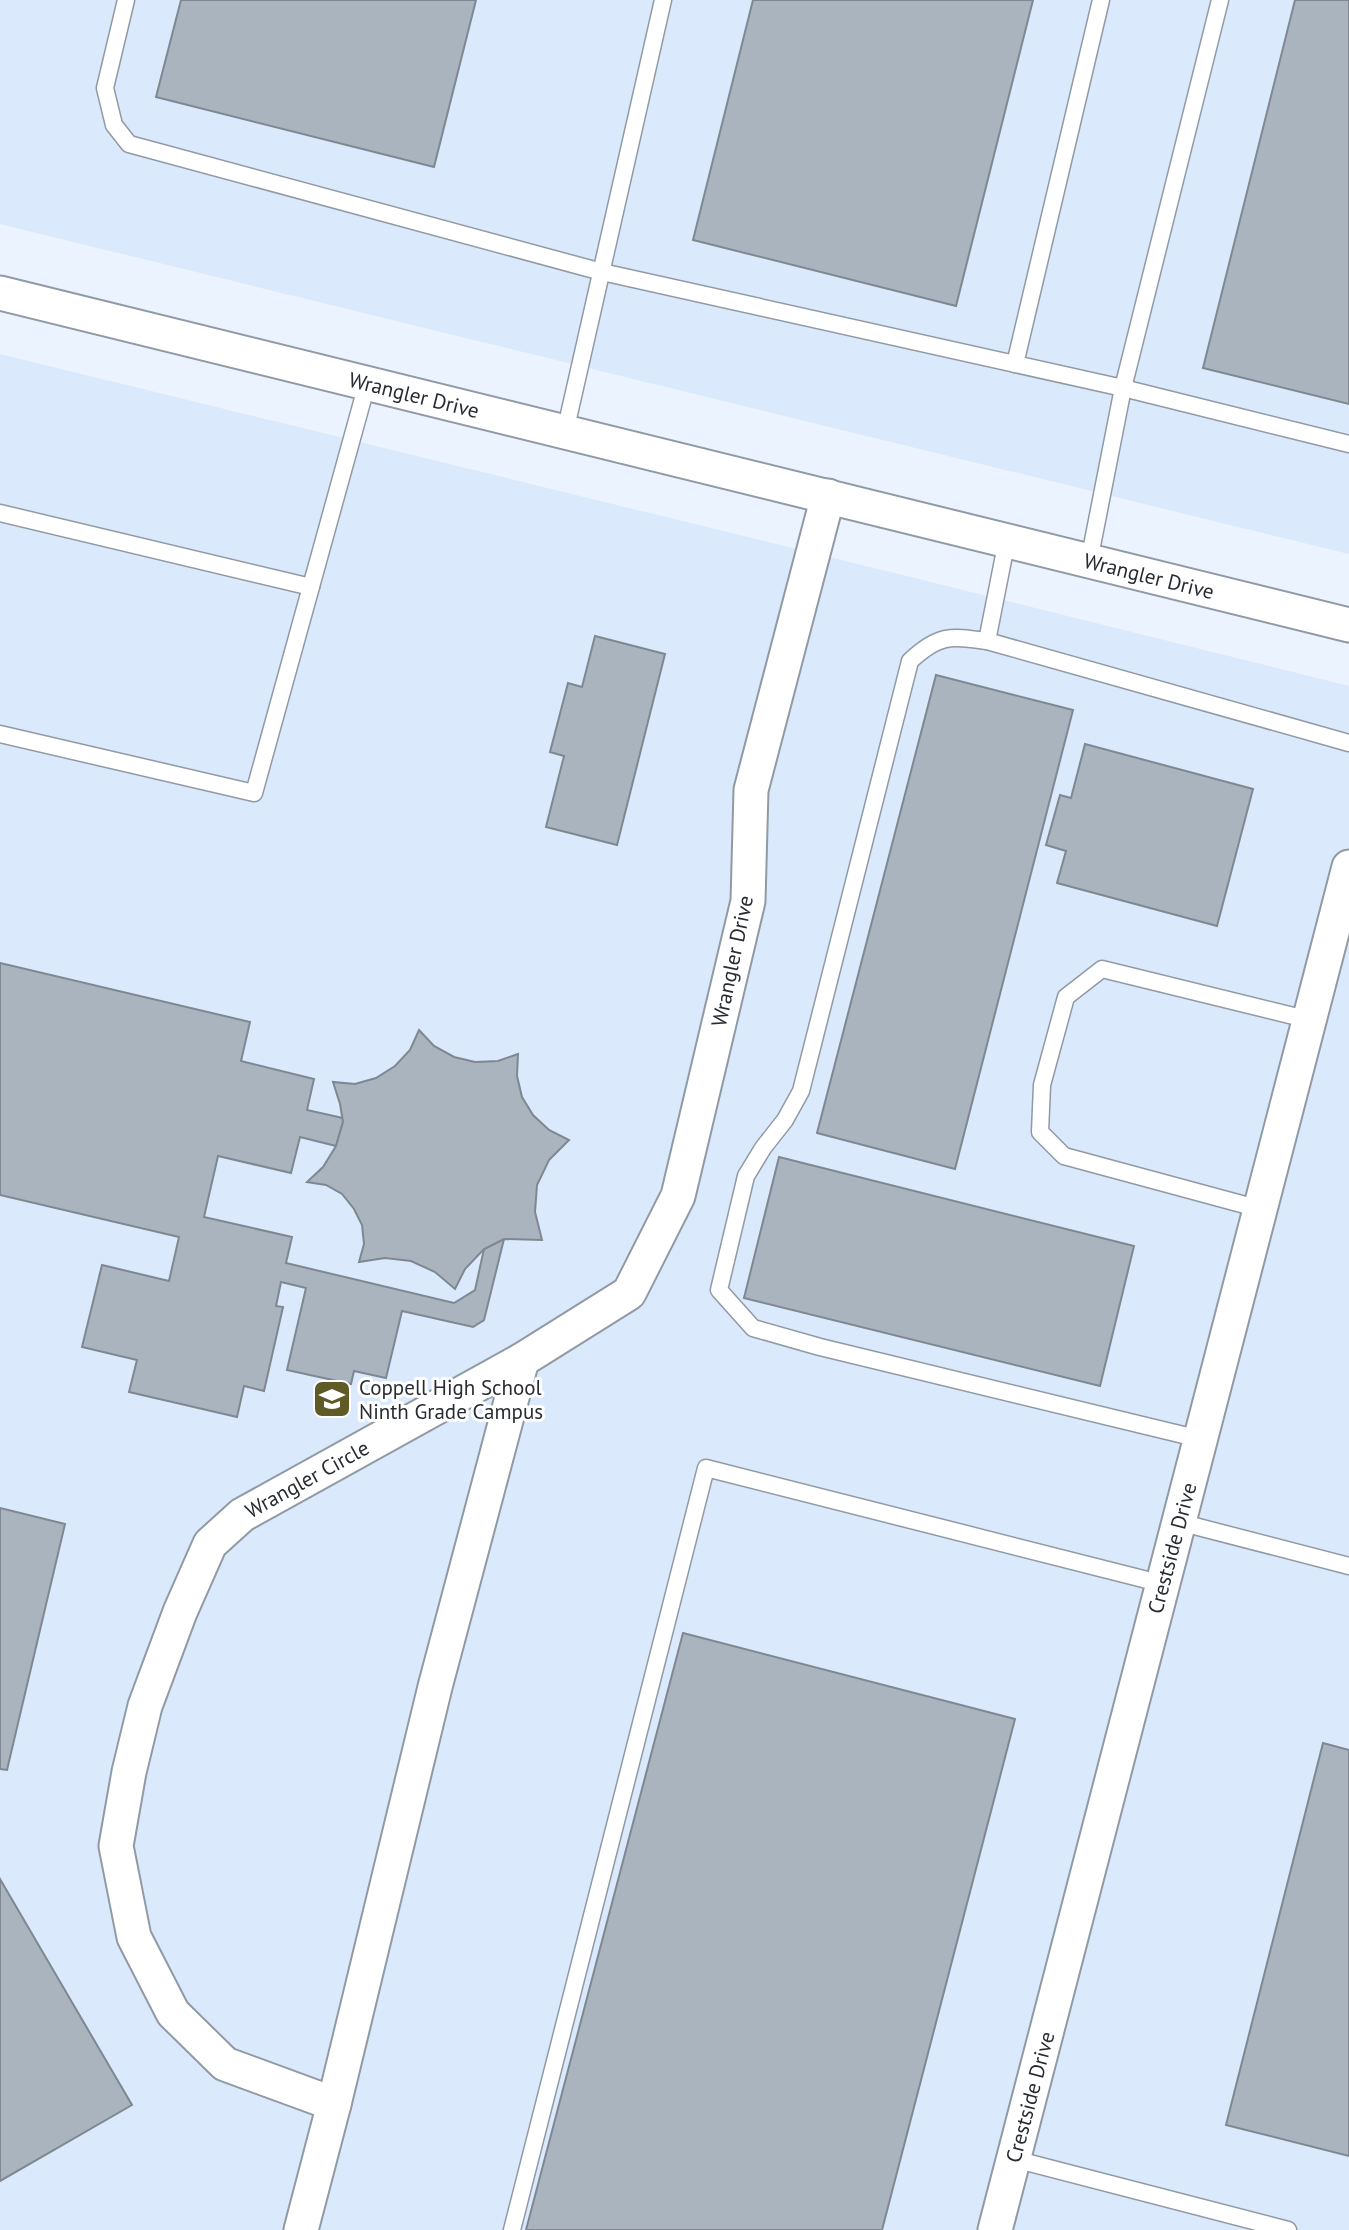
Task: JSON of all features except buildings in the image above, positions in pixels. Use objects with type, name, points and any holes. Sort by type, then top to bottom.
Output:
[{"type":"street","name":"Wrangler Drive","points":[[0,293],[1349,625]]},
{"type":"street","name":"Wrangler Drive","points":[[522,1360],[629,1293],[678,1196],[748,901],[751,790],[828,496]]},
{"type":"street","name":"Crestside Drive","points":[[995,2230],[1347,881]]},
{"type":"street","name":"Wrangler Circle","points":[[334,2104],[225,2064],[173,2013],[134,1937],[116,1846],[129,1772],[145,1706],[180,1612],[210,1544],[242,1515],[522,1360]]},
{"type":"street","points":[[301,2230],[435,1686],[522,1360]]},
{"type":"lane","points":[[126,0],[105,88],[114,125],[129,144],[602,272],[1123,388],[1349,444]]},
{"type":"lane","points":[[565,432],[663,0]]},
{"type":"lane","points":[[1015,364],[1101,0]]},
{"type":"lane","points":[[1089,561],[1123,388],[1220,0]]},
{"type":"lane","points":[[0,734],[254,793],[367,383]]},
{"type":"lane","points":[[0,513],[311,587]]},
{"type":"lane","points":[[987,641],[1007,540]]},
{"type":"lane","points":[[1200,1439],[820,1347],[753,1328],[719,1290],[746,1176],[785,1120],[801,1091],[910,661],[927,645],[954,636],[987,641],[1349,743]]},
{"type":"lane","points":[[1260,1209],[1064,1156],[1040,1132],[1042,1085],[1066,997],[1102,969],[1310,1020]]},
{"type":"lane","points":[[512,2230],[706,1468],[1163,1584]]},
{"type":"lane","points":[[1179,1521],[1349,1566]]},
{"type":"lane","points":[[1014,2159],[1288,2230]]},
{"type":"shaded area","points":[[0,0],[1349,0],[1349,554],[0,224]]},
{"type":"shaded area","points":[[0,354],[1349,686],[1349,2230],[0,2230]]},
{"type":"place","name":"Coppell High School Ninth Grade Campus","points":[[332,1399]]}]
